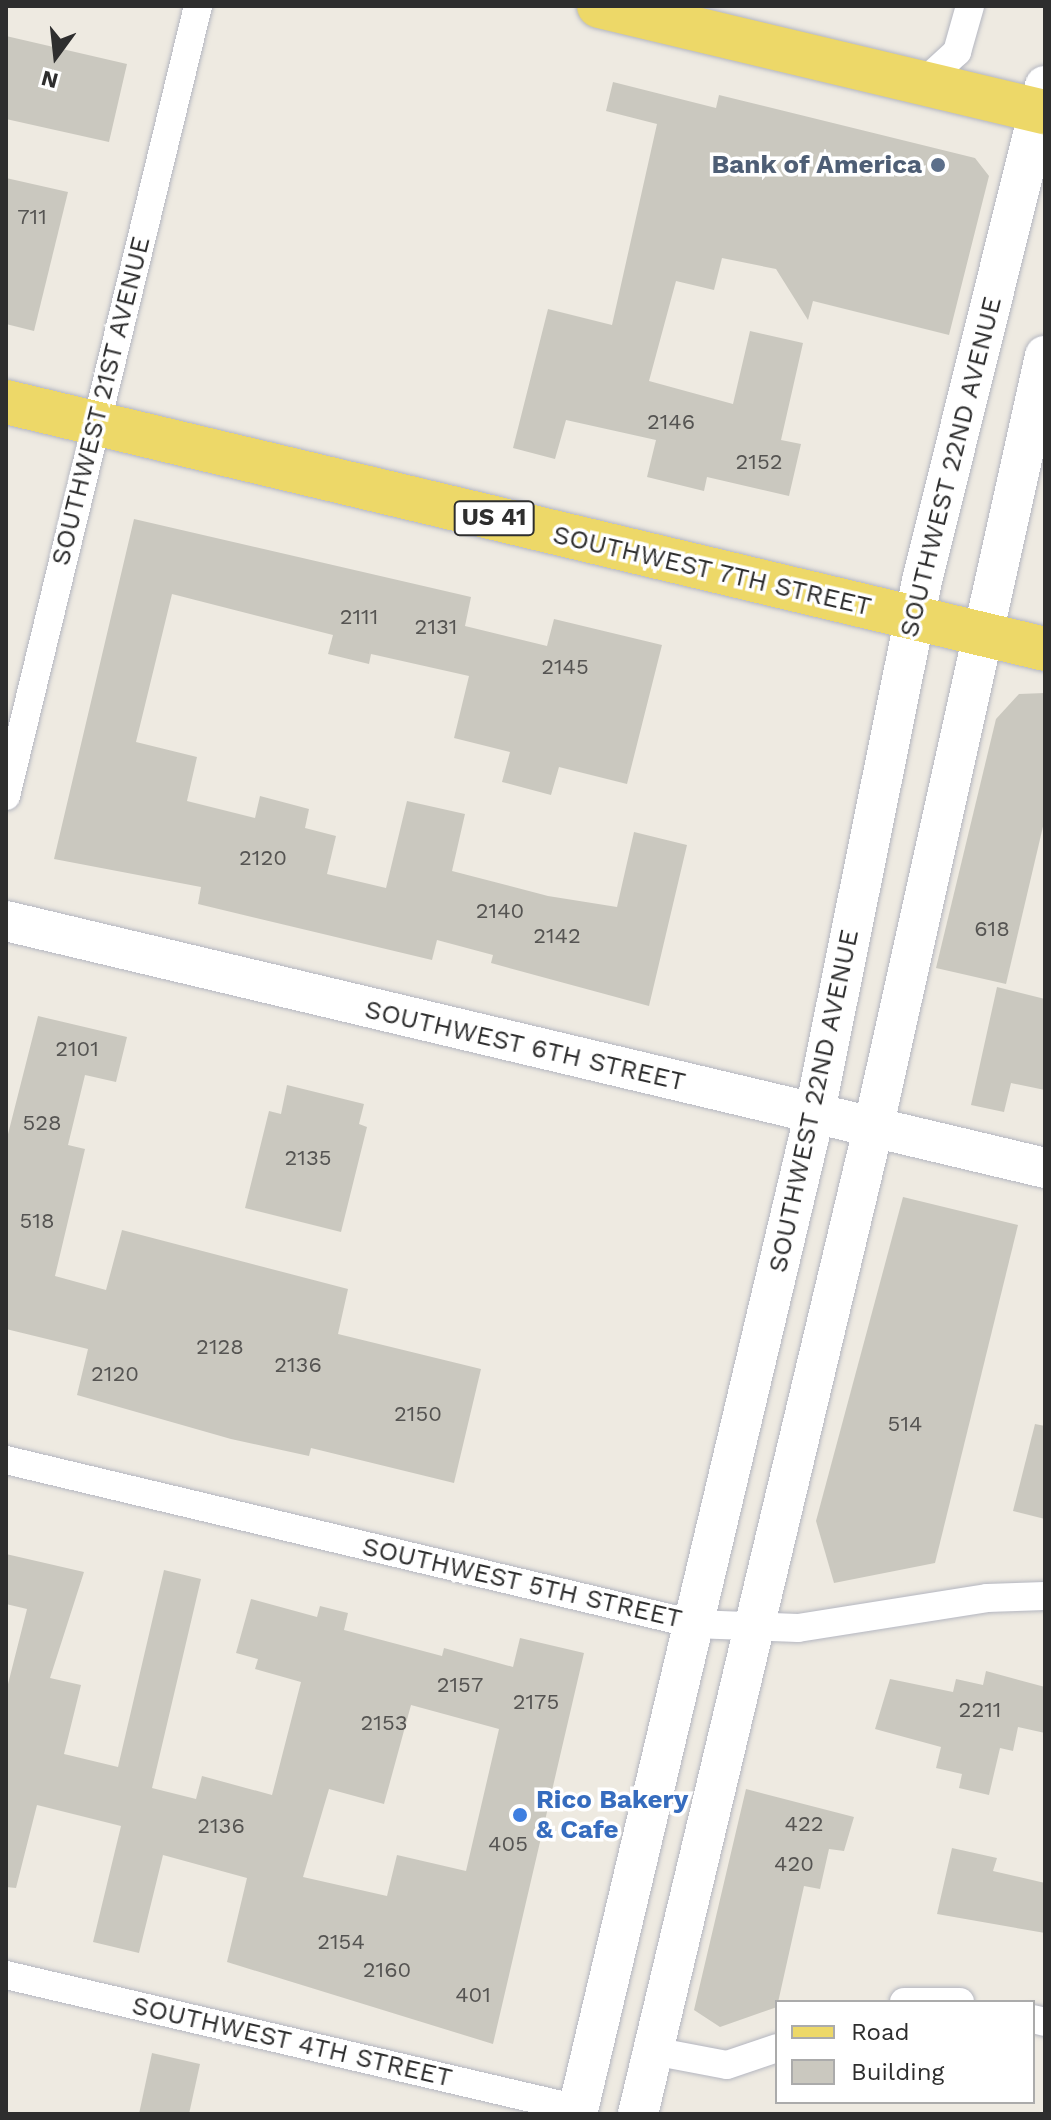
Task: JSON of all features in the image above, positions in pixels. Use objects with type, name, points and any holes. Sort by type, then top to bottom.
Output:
[{"type":"main road","points":[[599,6],[924,82],[1043,103]]},
{"type":"main road","name":"SOUTHWEST 22ND AVENUE","points":[[577,2112],[814,1116],[914,620],[1043,103]]},
{"type":"main road","points":[[638,2114],[873,1129],[1045,356]]},
{"type":"main road","name":"SOUTHWEST 7TH STREET","points":[[6,402],[1045,649]]},
{"type":"main road","name":"SOUTHWEST 6TH STREET","points":[[6,921],[814,1116],[1045,1168]]},
{"type":"street","name":"SOUTHWEST 21ST AVENUE","points":[[6,796],[198,6]]},
{"type":"street","points":[[924,82],[957,52],[970,6]]},
{"type":"street","name":"SOUTHWEST 5TH STREET","points":[[6,1460],[694,1624],[751,1631],[1045,1596]]},
{"type":"street","name":"SOUTHWEST 4TH STREET","points":[[6,1975],[577,2112]]},
{"type":"street","points":[[653,2051],[727,2065],[775,2049]]},
{"type":"building","points":[[6,36],[127,64],[109,142],[6,119]]},
{"type":"building","points":[[613,82],[716,108],[719,95],[975,158],[989,176],[949,335],[813,301],[808,320],[776,269],[722,258],[714,290],[676,281],[649,381],[733,404],[750,331],[803,343],[781,440],[801,444],[789,496],[707,477],[704,491],[647,477],[656,440],[566,420],[555,459],[513,448],[548,309],[612,325],[657,124],[606,111]]},
{"type":"building","points":[[6,178],[68,192],[34,331],[6,324]]},
{"type":"building","points":[[134,519],[471,597],[465,626],[547,646],[554,619],[662,645],[627,784],[559,767],[551,795],[502,782],[510,752],[454,738],[469,676],[371,654],[369,664],[328,654],[333,635],[172,594],[136,742],[197,757],[187,801],[255,818],[260,796],[309,809],[305,828],[336,836],[327,874],[386,888],[407,801],[465,814],[452,871],[548,896],[617,907],[634,832],[687,845],[649,1006],[491,963],[493,955],[437,940],[432,960],[198,904],[201,887],[54,859]]},
{"type":"building","points":[[1045,693],[1045,818],[1006,984],[936,968],[996,719],[1019,694]]},
{"type":"building","points":[[997,987],[1045,999],[1045,1090],[1011,1083],[1004,1112],[971,1105]]},
{"type":"building","points":[[38,1016],[127,1037],[116,1082],[85,1075],[68,1145],[85,1149],[55,1276],[106,1290],[122,1230],[348,1289],[338,1334],[481,1369],[454,1483],[311,1448],[309,1456],[231,1439],[77,1395],[88,1349],[6,1329],[6,1142]]},
{"type":"building","points":[[287,1085],[364,1104],[359,1124],[367,1127],[341,1232],[245,1208],[269,1111],[281,1114]]},
{"type":"building","points":[[903,1197],[1018,1225],[935,1563],[834,1583],[816,1521]]},
{"type":"building","points":[[1035,1424],[1045,1426],[1045,1519],[1013,1511]]},
{"type":"building","points":[[6,1554],[84,1572],[50,1678],[81,1685],[64,1754],[118,1767],[164,1570],[201,1579],[152,1788],[196,1799],[202,1776],[272,1795],[301,1682],[255,1669],[258,1659],[236,1653],[251,1599],[317,1617],[320,1606],[348,1613],[344,1630],[442,1656],[444,1648],[513,1667],[520,1638],[584,1653],[493,2044],[227,1962],[247,1878],[163,1855],[139,1953],[93,1942],[121,1826],[37,1805],[16,1888],[6,1887],[6,1692],[27,1609],[6,1604]],"holes":[[[411,1705],[499,1729],[466,1871],[397,1855],[387,1896],[303,1877],[329,1789],[384,1804]]]},
{"type":"building","points":[[986,1671],[1045,1687],[1045,1733],[1018,1727],[1013,1751],[1000,1748],[989,1795],[959,1788],[962,1774],[936,1768],[941,1747],[875,1729],[890,1679],[953,1692],[956,1679],[983,1685]]},
{"type":"building","points":[[746,1789],[854,1817],[844,1851],[829,1849],[820,1889],[804,1886],[775,2008],[720,2027],[694,2010]]},
{"type":"building","points":[[952,1848],[997,1858],[993,1871],[1045,1883],[1045,1933],[937,1914]]},
{"type":"building","points":[[152,2053],[200,2064],[189,2114],[139,2114]]},
{"type":"place","name":"Bank of America","points":[[938,165]]},
{"type":"place","name":"Rico Bakery & Cafe","points":[[520,1815]]}]
